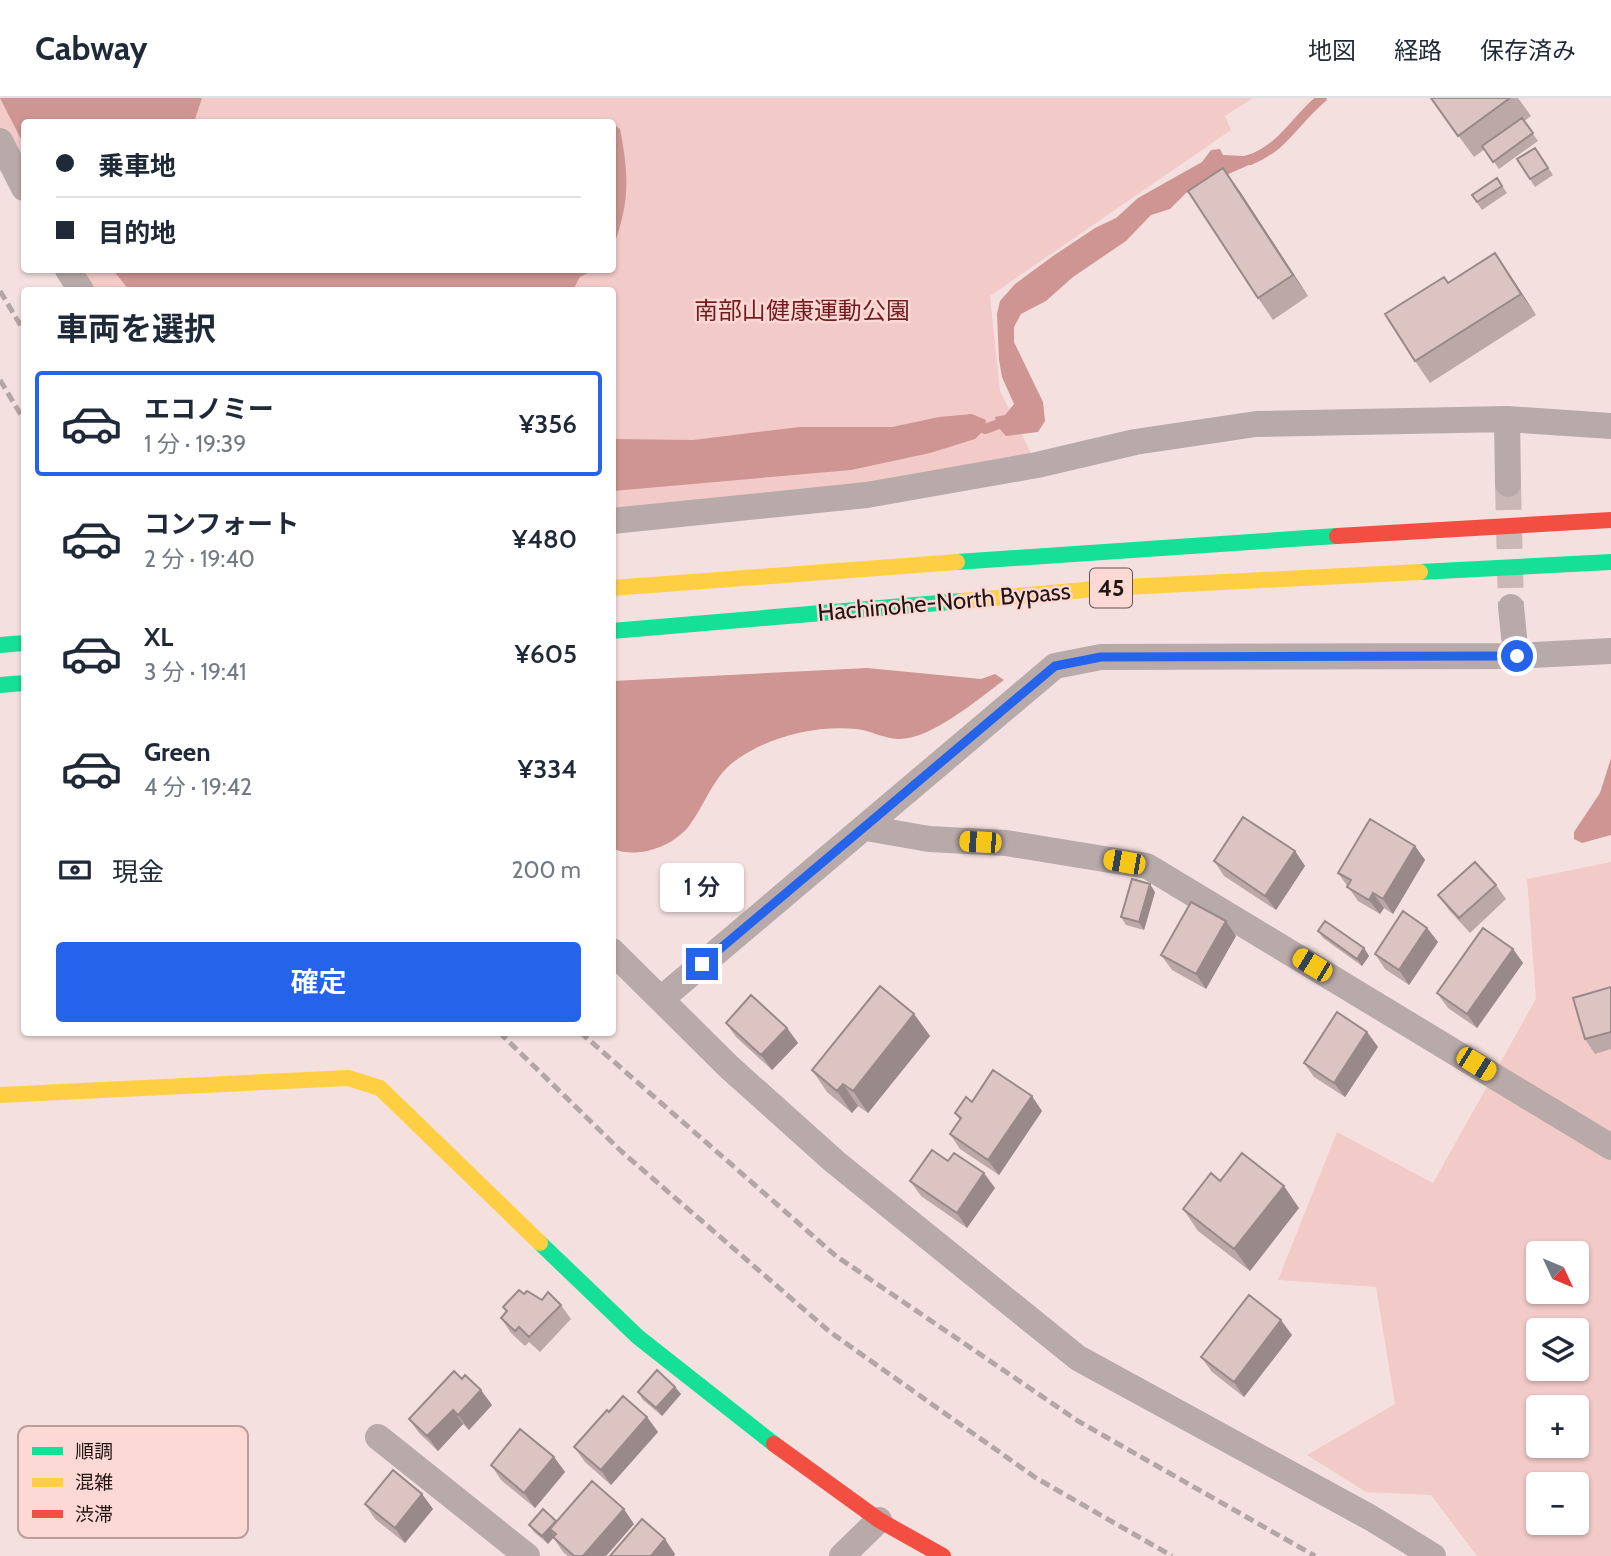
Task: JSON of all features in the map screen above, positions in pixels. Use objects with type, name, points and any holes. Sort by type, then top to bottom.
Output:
[{"type":"main road","name":"Hachinohe-North Bypass","points":[[616,588],[1169,546],[1611,520]]},
{"type":"main road","name":"Hachinohe-North Bypass","points":[[616,631],[1106,588],[1611,562]]},
{"type":"main road","points":[[0,645],[21,643]]},
{"type":"main road","points":[[0,685],[21,683]]},
{"type":"main road","points":[[0,1095],[348,1078],[380,1088],[638,1337],[778,1447],[879,1520],[943,1556]]},
{"type":"street","points":[[0,141],[21,182]]},
{"type":"street","points":[[1507,419],[1508,484]]},
{"type":"street","points":[[616,521],[867,495],[1037,465],[1135,442],[1256,424],[1507,419],[1611,426]]},
{"type":"street","points":[[1511,607],[1517,656]]},
{"type":"street","points":[[661,999],[1055,666],[1101,657],[1517,656],[1611,651]]},
{"type":"street","points":[[866,828],[929,839],[1006,843],[1147,866],[1611,1147]]},
{"type":"street","points":[[616,955],[730,1067],[884,1205],[1079,1358],[1371,1518],[1433,1556]]},
{"type":"street","points":[[378,1437],[527,1556]]},
{"type":"street","points":[[842,1556],[879,1520]]},
{"type":"green space","name":"南部山健康運動公園","points":[[0,98],[1253,98],[1225,116],[1231,130],[990,296],[1000,391],[1037,465],[616,521],[616,287],[79,287],[70,273],[616,273],[616,119],[21,119],[21,182],[0,141]]},
{"type":"green space","points":[[1611,862],[1611,1556],[1477,1556],[1431,1495],[1366,1492],[1307,1455],[1395,1404],[1376,1287],[1278,1280],[1337,1132],[1433,1183],[1536,999],[1527,879]]},
{"type":"shaded area","points":[[0,98],[202,98],[195,119],[21,119],[21,139]]},
{"type":"shaded area","points":[[616,126],[620,129],[626,175],[625,202],[616,239]]},
{"type":"shaded area","points":[[1220,149],[1223,155],[1244,156],[1258,152],[1260,160],[1186,193],[1170,209],[1151,215],[1126,241],[1073,277],[1046,301],[1021,314],[1014,327],[1014,342],[1043,402],[1045,421],[1038,432],[1006,436],[997,426],[995,417],[1005,415],[1014,404],[1002,377],[999,360],[997,314],[1000,301],[1015,284],[1053,256],[1095,228],[1116,218],[1138,198],[1202,162],[1211,150]]},
{"type":"shaded area","points":[[115,273],[588,273],[580,277],[575,287],[127,287]]},
{"type":"shaded area","points":[[972,414],[986,420],[985,429],[975,439],[930,453],[851,470],[616,491],[616,439],[693,440],[800,427],[892,427],[939,417]]},
{"type":"shaded area","points":[[867,668],[981,679],[995,674],[1004,680],[954,717],[911,738],[893,739],[861,730],[826,729],[780,738],[752,750],[723,772],[682,833],[664,845],[633,853],[616,850],[616,681]]},
{"type":"shaded area","points":[[1611,758],[1611,835],[1582,843],[1574,839],[1574,832],[1600,793]]},
{"type":"building","points":[[1431,98],[1510,98],[1458,136]]},
{"type":"building","points":[[1522,118],[1533,133],[1493,162],[1482,146]]},
{"type":"building","points":[[1535,148],[1548,168],[1530,179],[1517,159]]},
{"type":"building","points":[[1223,168],[1293,275],[1258,298],[1188,191]]},
{"type":"building","points":[[1497,178],[1502,186],[1477,202],[1472,195]]},
{"type":"building","points":[[1495,253],[1521,294],[1415,361],[1385,314],[1444,277],[1448,283]]},
{"type":"building","points":[[1243,817],[1295,851],[1265,896],[1214,861]]},
{"type":"building","points":[[1370,819],[1415,846],[1383,899],[1373,893],[1369,900],[1347,887],[1351,880],[1338,873]]},
{"type":"building","points":[[1475,862],[1496,885],[1459,918],[1438,895]]},
{"type":"building","points":[[1132,879],[1150,884],[1139,922],[1121,917]]},
{"type":"building","points":[[1191,902],[1226,921],[1196,974],[1161,955]]},
{"type":"building","points":[[1403,911],[1427,928],[1399,970],[1375,954]]},
{"type":"building","points":[[1325,921],[1364,948],[1357,959],[1318,931]]},
{"type":"building","points":[[1483,928],[1513,949],[1467,1014],[1437,993]]},
{"type":"building","points":[[880,986],[914,1014],[853,1091],[843,1084],[837,1091],[812,1070]]},
{"type":"building","points":[[1611,987],[1611,1032],[1585,1039],[1573,998]]},
{"type":"building","points":[[751,995],[787,1028],[761,1055],[726,1023]]},
{"type":"building","points":[[1337,1012],[1367,1032],[1334,1083],[1304,1063]]},
{"type":"building","points":[[993,1070],[1032,1096],[988,1160],[950,1134],[961,1118],[955,1113],[966,1097],[972,1102]]},
{"type":"building","points":[[932,1150],[948,1161],[954,1153],[984,1173],[957,1213],[910,1181]]},
{"type":"building","points":[[1242,1153],[1284,1186],[1234,1249],[1183,1209],[1211,1173],[1220,1181]]},
{"type":"building","points":[[519,1290],[524,1294],[527,1291],[542,1300],[548,1292],[561,1305],[529,1337],[519,1327],[515,1331],[501,1318],[507,1311],[503,1307]]},
{"type":"building","points":[[1249,1295],[1281,1320],[1234,1382],[1201,1357]]},
{"type":"building","points":[[657,1370],[675,1387],[656,1408],[638,1392]]},
{"type":"building","points":[[454,1371],[462,1379],[465,1375],[481,1390],[458,1415],[453,1410],[427,1436],[409,1419]]},
{"type":"building","points":[[623,1396],[647,1417],[601,1470],[574,1447]]},
{"type":"building","points":[[520,1429],[554,1457],[524,1493],[491,1465]]},
{"type":"building","points":[[393,1470],[422,1494],[395,1528],[365,1504]]},
{"type":"building","points":[[592,1481],[624,1509],[583,1556],[574,1556],[553,1537],[556,1534],[550,1529]]},
{"type":"building","points":[[543,1509],[556,1521],[542,1536],[529,1525]]},
{"type":"building","points":[[642,1519],[665,1539],[651,1556],[610,1556]]},
{"type":"waterway","points":[[1250,160],[1272,148],[1322,98]]},
{"type":"waterway","points":[[985,429],[1007,421]]},
{"type":"tunnel","points":[[1508,484],[1511,607]]},
{"type":"railway","points":[[0,291],[21,326]]},
{"type":"railway","points":[[0,380],[21,415]]},
{"type":"railway","points":[[503,1036],[621,1151],[830,1332],[1036,1478],[1172,1556]]},
{"type":"railway","points":[[585,1036],[836,1256],[1078,1421],[1315,1556]]},
{"type":"traffic: fast","points":[[957,562],[1337,536]]},
{"type":"traffic: fast","points":[[1420,572],[1611,562]]},
{"type":"traffic: fast","points":[[616,631],[962,601]]},
{"type":"traffic: fast","points":[[0,645],[21,643]]},
{"type":"traffic: fast","points":[[0,685],[21,683]]},
{"type":"traffic: fast","points":[[540,1243],[638,1337],[774,1444]]},
{"type":"traffic: slow","points":[[616,588],[957,562]]},
{"type":"traffic: slow","points":[[962,601],[1106,588],[1420,572]]},
{"type":"traffic: slow","points":[[0,1095],[348,1078],[380,1088],[540,1243]]},
{"type":"traffic: jam","points":[[1337,536],[1611,520]]},
{"type":"traffic: jam","points":[[774,1444],[879,1520],[943,1556]]},
{"type":"route","points":[[702,964],[1055,666],[1101,657],[1517,656]]}]
